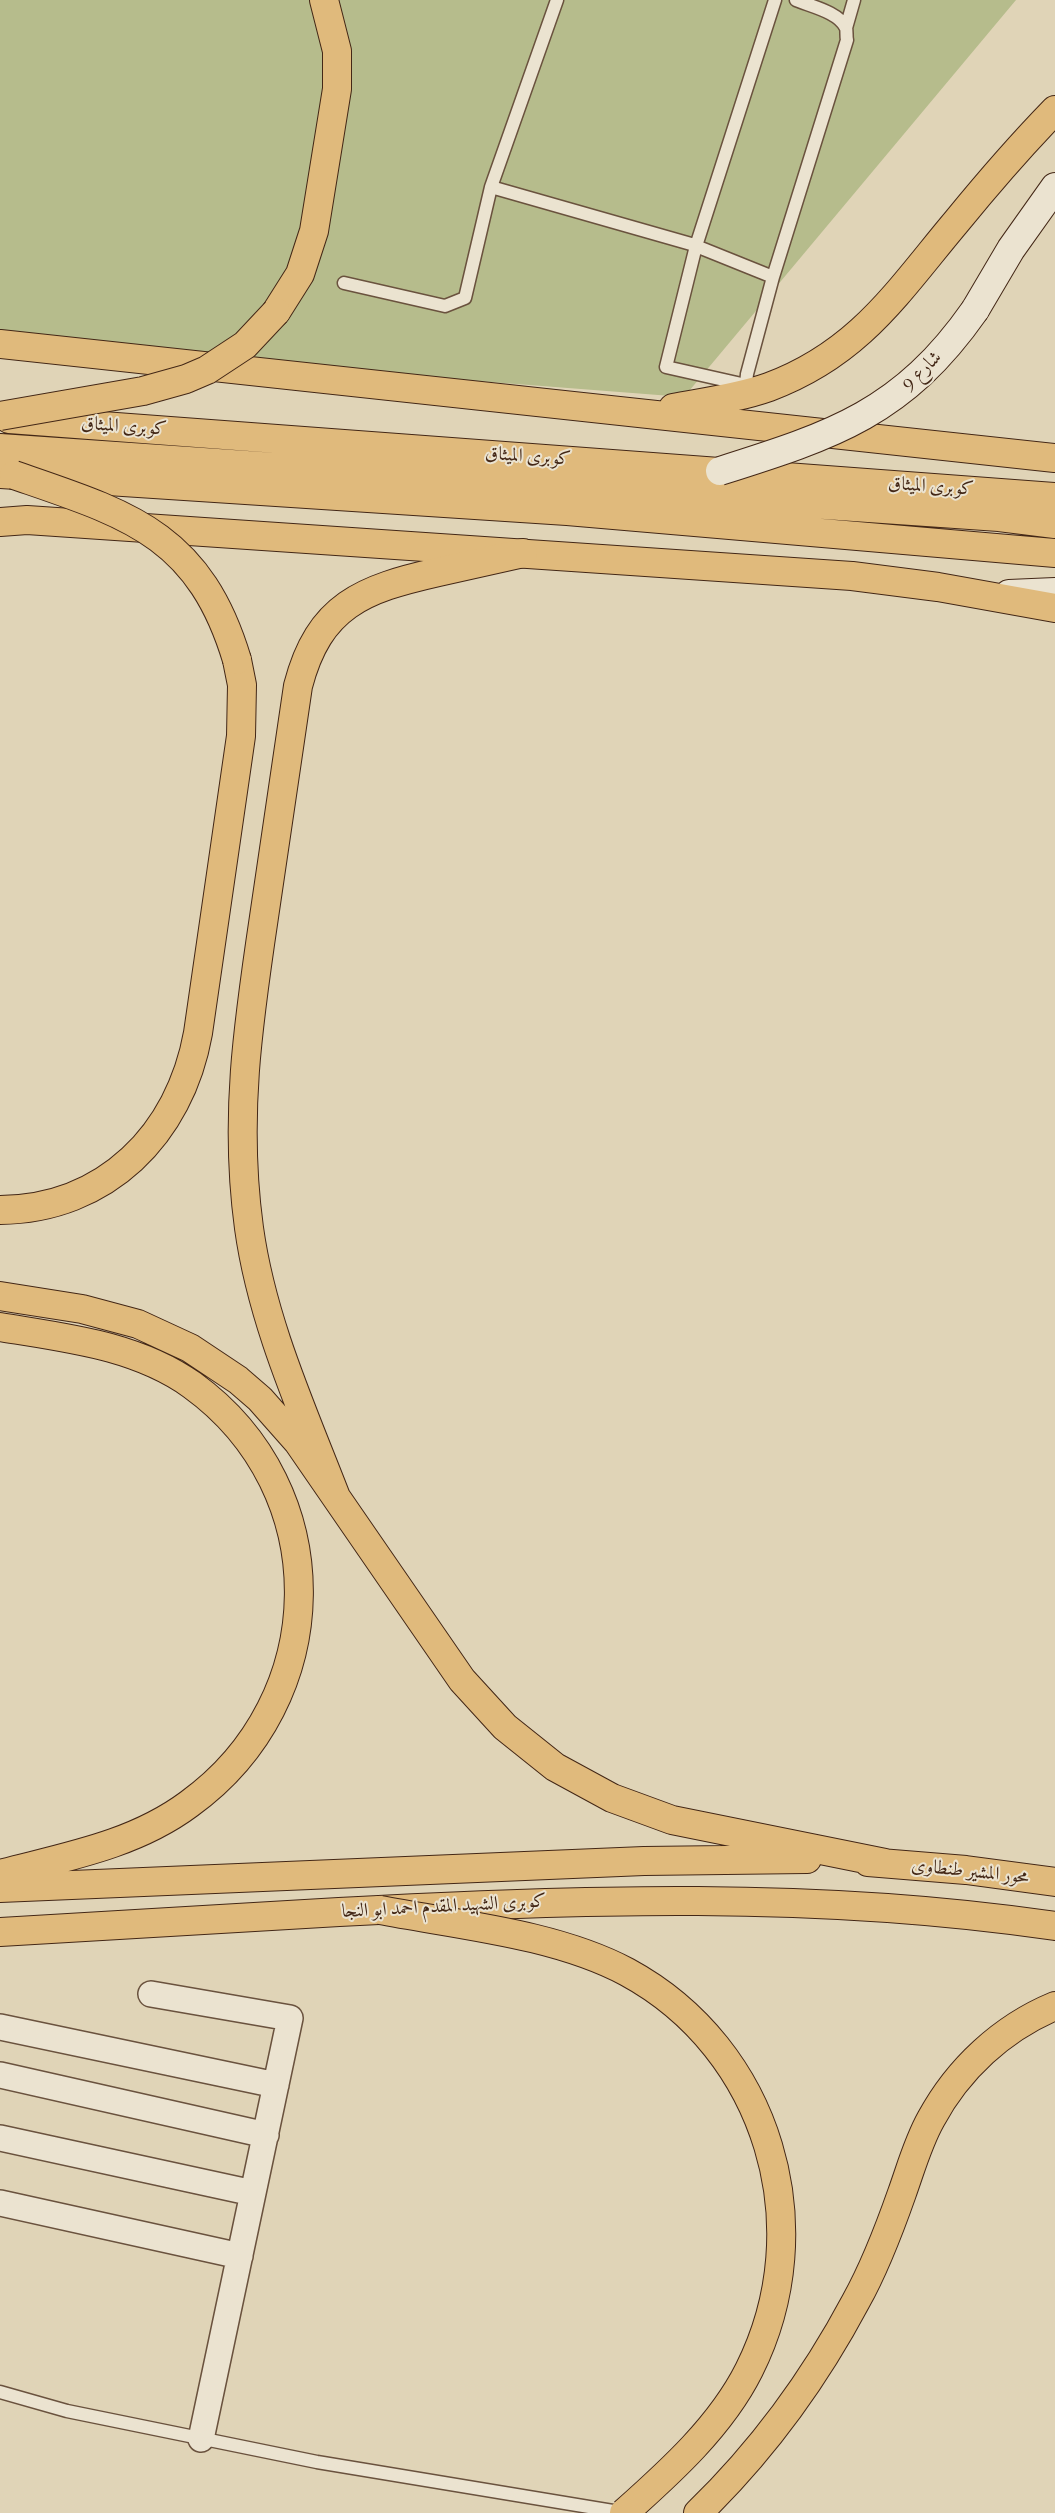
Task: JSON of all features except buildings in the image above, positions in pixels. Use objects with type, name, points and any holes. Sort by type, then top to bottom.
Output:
[{"type":"main road","points":[[0,417],[143,391],[186,379],[207,370],[238,349],[276,312],[289,294],[305,260],[318,209],[338,70],[334,33],[324,0]]},
{"type":"main road","points":[[642,414],[779,383],[819,363],[862,332],[899,294],[998,172],[1055,110]]},
{"type":"main road","name":"شارع 9","points":[[720,472],[826,436],[876,409],[920,375],[940,355],[974,310],[1011,249],[1055,187]]},
{"type":"main road","points":[[0,344],[1055,458]]},
{"type":"main road","name":"كوبرى الميثاق","points":[[0,417],[1055,497]]},
{"type":"main road","name":"كوبرى الميثاق","points":[[0,448],[999,517],[1055,524]]},
{"type":"main road","points":[[7,474],[567,511],[1055,553]]},
{"type":"main road","points":[[0,1210],[34,1207],[57,1202],[93,1187],[119,1171],[142,1150],[167,1120],[187,1079],[198,1033],[241,736],[242,685],[237,660],[220,612],[197,576],[175,551],[148,530],[111,509],[7,474]]},
{"type":"main road","points":[[0,522],[27,520],[852,576],[980,594],[1055,608]]},
{"type":"main road","points":[[336,1497],[278,1349],[267,1310],[249,1230],[242,1148],[241,1107],[248,1026],[298,686],[305,662],[316,639],[337,614],[364,594],[395,582],[523,553]]},
{"type":"main road","points":[[980,594],[1055,592]]},
{"type":"main road","points":[[0,1296],[110,1315],[138,1324],[190,1348],[238,1380],[260,1399],[298,1442],[462,1680],[505,1728],[556,1767],[612,1798],[672,1820],[885,1863]]},
{"type":"main road","points":[[0,1327],[88,1342],[133,1354],[167,1370],[213,1401],[250,1442],[278,1490],[295,1543],[299,1570],[298,1626],[285,1678],[262,1726],[229,1768],[190,1804],[144,1831],[93,1849],[0,1874]]},
{"type":"main road","name":"كوبرى الشهيد المقدم احمد ابو النجا","points":[[0,1888],[688,1859],[805,1859],[885,1863]]},
{"type":"main road","name":"محور المشير طنطاوى","points":[[885,1863],[966,1870],[1055,1882]]},
{"type":"main road","name":"كوبرى الشهيد المقدم احمد ابو النجا","points":[[0,1932],[525,1903],[661,1901],[889,1908],[971,1915],[1055,1926]]},
{"type":"main road","points":[[380,1910],[574,1949],[627,1972],[675,2005],[716,2046],[733,2069],[760,2120],[776,2175],[781,2214],[781,2262],[770,2318],[749,2371],[718,2420],[624,2513]]},
{"type":"main road","points":[[698,2513],[752,2457],[782,2420],[834,2341],[878,2256],[919,2144],[931,2119],[963,2073],[1002,2036],[1055,2006]]},
{"type":"street","points":[[150,1994],[290,2018],[202,2439]]},
{"type":"street","points":[[0,2027],[276,2086]]},
{"type":"street","points":[[0,2075],[266,2134]]},
{"type":"street","points":[[0,2138],[253,2193]]},
{"type":"street","points":[[0,2204],[240,2256]]},
{"type":"lane","points":[[344,283],[445,306],[465,298],[491,187],[557,0]]},
{"type":"lane","points":[[775,0],[696,246],[666,367],[746,390],[749,365],[774,277],[847,40],[846,28],[854,0]]},
{"type":"lane","points":[[796,0],[833,16],[846,28]]},
{"type":"lane","points":[[491,187],[696,246],[774,277]]},
{"type":"lane","points":[[0,2392],[67,2411],[317,2462],[624,2513]]},
{"type":"green space","points":[[0,0],[1016,0],[684,397],[0,344]]}]
